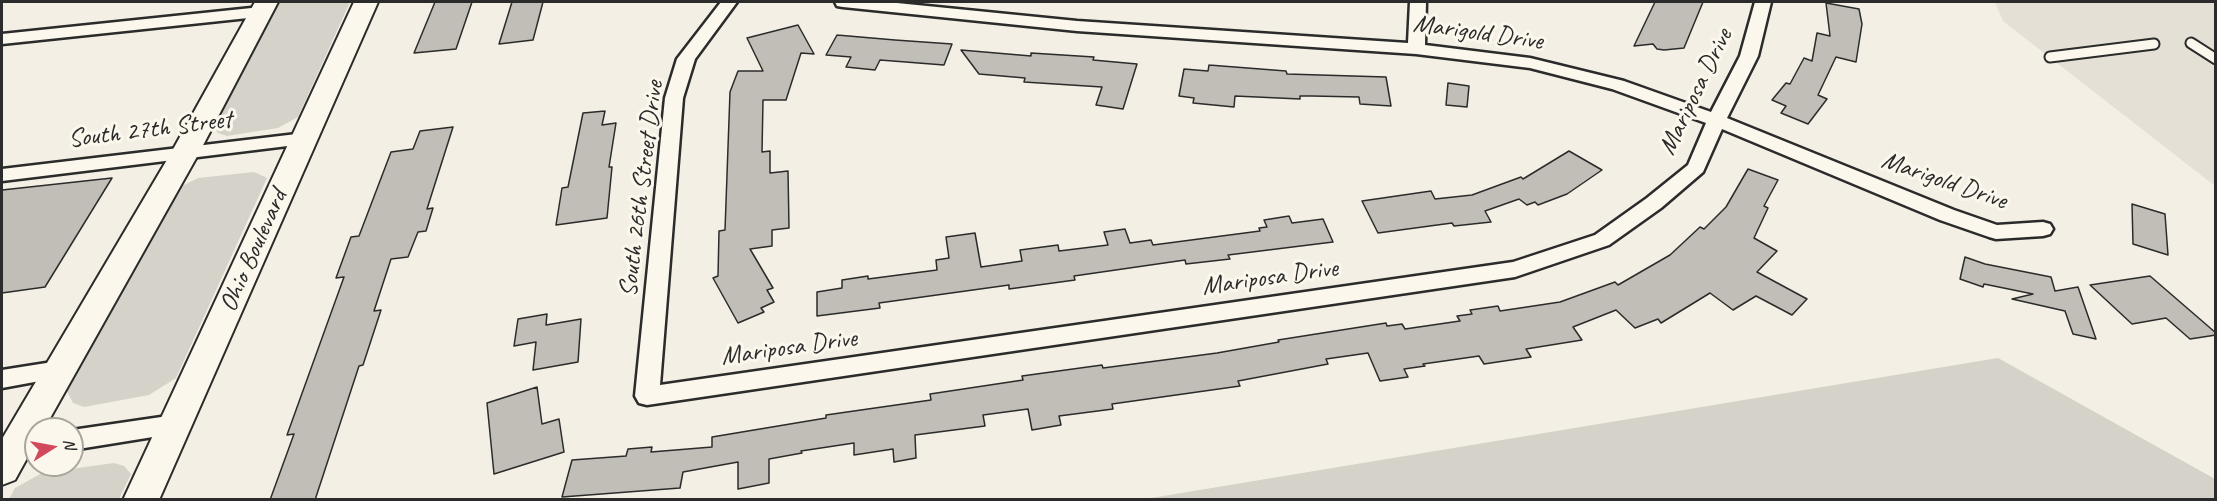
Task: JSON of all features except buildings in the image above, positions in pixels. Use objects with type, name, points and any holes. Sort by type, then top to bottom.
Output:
[{"type":"street","name":"Ohio Boulevard","points":[[141,500],[366,2]]},
{"type":"street","name":"South 26th Street Drive","points":[[647,396],[674,98],[686,58],[729,2]]},
{"type":"street","name":"Marigold Drive","points":[[843,2],[1077,26],[1416,49],[1530,63],[1618,85],[1716,120],[1947,215],[1996,232],[2043,229]]},
{"type":"street","points":[[1416,49],[1418,2]]},
{"type":"street","name":"Mariposa Drive","points":[[647,396],[1515,269],[1602,240],[1654,203],[1696,168],[1716,120],[1749,56],[1763,2]]},
{"type":"street","points":[[2,39],[263,7]]},
{"type":"street","points":[[17,455],[59,370],[185,153],[263,7]]},
{"type":"street","name":"South 27th Street","points":[[2,175],[305,139]]},
{"type":"street","points":[[2,379],[59,370]]},
{"type":"street","points":[[84,438],[175,425]]},
{"type":"lane","points":[[2191,43],[2216,59]]},
{"type":"lane","points":[[2050,57],[2154,44]]},
{"type":"shaded area","points":[[279,2],[350,2],[298,117],[278,128],[227,136],[218,133],[212,125]]},
{"type":"shaded area","points":[[1995,2],[2215,2],[2215,186],[2003,21]]},
{"type":"shaded area","points":[[254,172],[267,178],[176,378],[149,395],[84,407],[73,403],[67,391],[178,188],[198,178]]},
{"type":"shaded area","points":[[1998,358],[2215,479],[2215,499],[1145,499]]},
{"type":"shaded area","points":[[114,463],[124,466],[131,474],[119,499],[9,499],[15,488],[35,477],[84,477],[84,467]]}]
